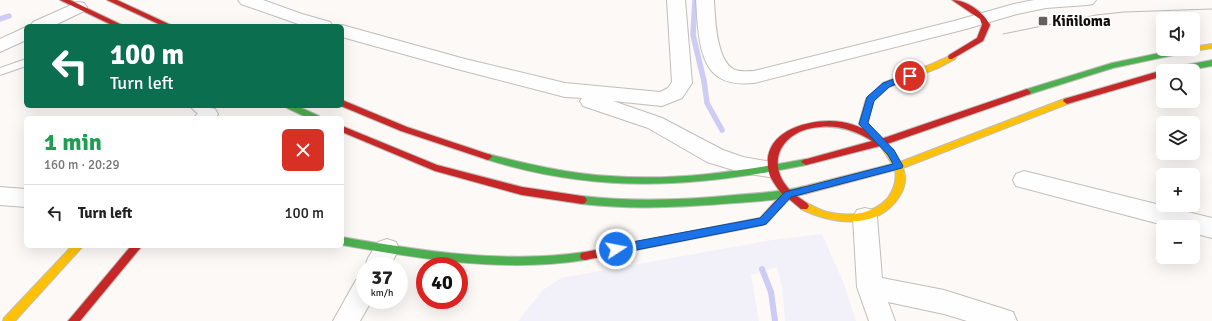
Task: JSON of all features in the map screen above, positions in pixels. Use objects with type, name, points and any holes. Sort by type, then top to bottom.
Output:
[{"type":"main road","points":[[111,0],[165,24]]},
{"type":"main road","points":[[881,143],[862,131],[843,125],[824,123],[806,125],[791,130],[780,140],[774,153],[772,169],[788,194],[807,210],[827,217],[865,217],[884,210],[897,195],[901,181],[898,166],[891,153],[863,124],[870,99],[886,85],[935,66],[960,53],[980,39],[986,25],[983,18],[956,0]]},
{"type":"main road","points":[[71,3],[116,24]]},
{"type":"main road","points":[[1200,48],[1212,46]]},
{"type":"main road","points":[[344,104],[370,116],[457,148],[538,169],[600,179],[674,179],[806,164],[881,143],[1043,86],[1109,66],[1158,56]]},
{"type":"main road","points":[[1200,65],[1212,63]]},
{"type":"main road","points":[[344,130],[435,168],[522,191],[604,203],[651,205],[694,203],[788,194],[898,166],[1066,101],[1156,75]]},
{"type":"main road","points":[[294,108],[312,116]]},
{"type":"main road","points":[[408,258],[500,262],[557,261],[763,221],[788,194]]},
{"type":"main road","points":[[344,242],[382,257]]},
{"type":"main road","points":[[8,321],[76,248]]},
{"type":"main road","points":[[73,321],[135,248]]},
{"type":"street","points":[[247,0],[317,24]]},
{"type":"street","points":[[344,32],[464,65],[565,90],[662,99],[675,93],[682,83],[676,0]]},
{"type":"street","points":[[705,0],[709,35],[716,64],[726,73],[737,77],[754,78],[1014,9],[1046,2],[1087,0]]},
{"type":"street","points":[[42,24],[71,3]]},
{"type":"street","points":[[0,46],[24,34]]},
{"type":"street","points":[[565,90],[599,105],[655,123],[714,156],[743,165],[772,169]]},
{"type":"street","points":[[1024,180],[1212,228]]},
{"type":"street","points":[[0,196],[24,198]]},
{"type":"street","points":[[865,217],[870,287],[882,321]]},
{"type":"street","points":[[870,287],[944,302],[1004,321]]},
{"type":"street","points":[[346,321],[356,304]]},
{"type":"lane","points":[[0,72],[24,63]]},
{"type":"shaded area","points":[[822,234],[844,284],[856,321],[785,321],[782,287],[777,267],[751,275],[759,321],[518,321],[543,290],[561,278],[772,240]]},
{"type":"waterway","points":[[695,0],[693,35],[704,81],[707,103],[722,130]]},
{"type":"waterway","points":[[0,19],[9,16]]},
{"type":"waterway","points":[[762,269],[771,292],[775,321]]},
{"type":"tram line","points":[[1003,34],[1096,15],[1124,12],[1212,9]]},
{"type":"traffic: fast","points":[[1027,92],[1112,66],[1158,56]]},
{"type":"traffic: fast","points":[[1200,65],[1212,63]]},
{"type":"traffic: fast","points":[[294,108],[312,116]]},
{"type":"traffic: fast","points":[[488,157],[518,165],[564,174],[595,179],[634,181],[659,181],[709,177],[758,171],[806,162]]},
{"type":"traffic: fast","points":[[582,200],[620,204],[678,203],[770,196],[805,190]]},
{"type":"traffic: fast","points":[[344,241],[463,258],[498,261],[567,259],[585,256]]},
{"type":"traffic: slow","points":[[1200,48],[1212,46]]},
{"type":"traffic: slow","points":[[804,206],[827,216],[852,218],[877,212],[887,205],[898,190],[900,173],[893,157],[863,124],[870,99],[886,85],[935,66],[952,57]]},
{"type":"traffic: slow","points":[[805,190],[898,166],[1067,101]]},
{"type":"traffic: slow","points":[[8,321],[76,248]]},
{"type":"traffic: jam","points":[[64,0],[116,24]]},
{"type":"traffic: jam","points":[[111,0],[165,24]]},
{"type":"traffic: jam","points":[[952,57],[980,39],[986,25],[983,18],[956,0]]},
{"type":"traffic: jam","points":[[1067,101],[1156,75]]},
{"type":"traffic: jam","points":[[806,162],[882,142],[1027,92]]},
{"type":"traffic: jam","points":[[344,104],[404,129],[488,157]]},
{"type":"traffic: jam","points":[[804,206],[785,192],[775,176],[772,161],[776,148],[786,136],[800,128],[819,124],[842,125],[863,132],[881,143]]},
{"type":"traffic: jam","points":[[344,130],[435,168],[522,191],[582,200]]},
{"type":"traffic: jam","points":[[585,256],[763,221],[788,194]]},
{"type":"traffic: jam","points":[[73,321],[135,248]]},
{"type":"place","name":"Kiñiloma","points":[[1043,21]]},
{"type":"route","points":[[616,249],[763,221],[788,194],[898,166],[891,153],[863,124],[870,99],[886,85],[910,76]]}]
